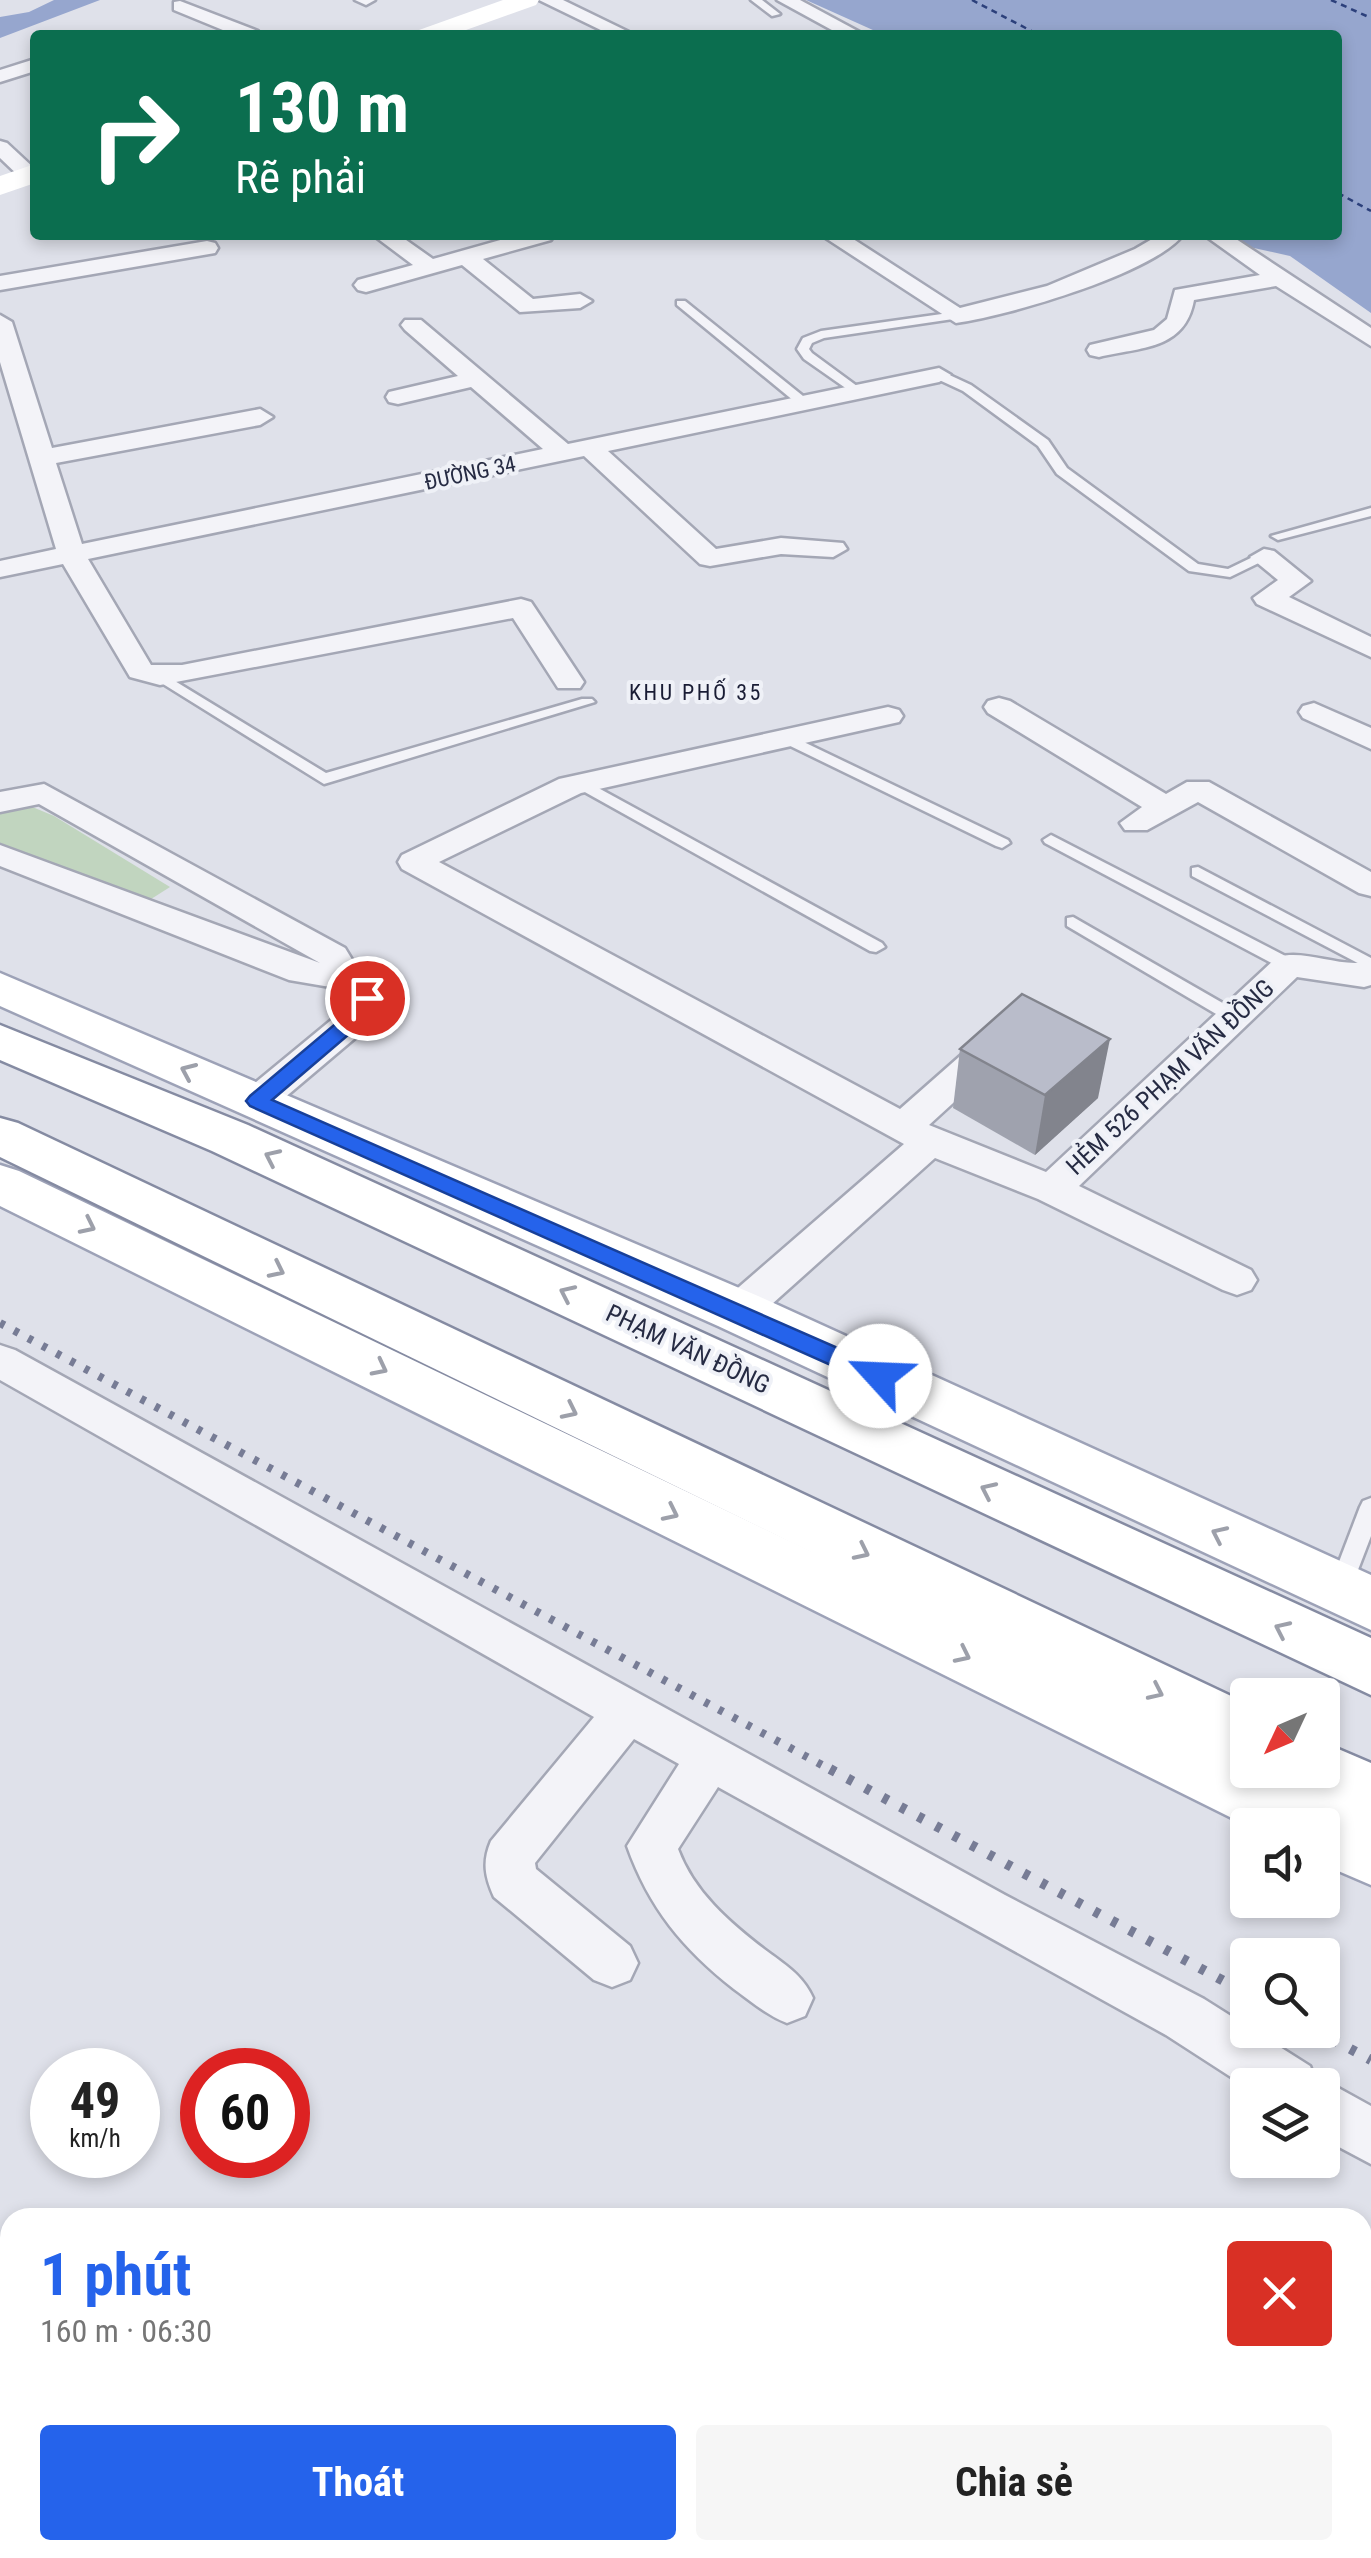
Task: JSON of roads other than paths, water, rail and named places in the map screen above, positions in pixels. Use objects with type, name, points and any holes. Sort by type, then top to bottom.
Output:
[{"type":"main road","points":[[442,30],[527,0]]},
{"type":"main road","points":[[0,186],[30,175]]},
{"type":"main road","points":[[0,988],[738,1311],[1355,1597]]},
{"type":"main road","name":"PHẠM VĂN ĐỒNG","points":[[0,1041],[230,1138],[1371,1668]]},
{"type":"main road","points":[[0,1136],[1230,1727]]},
{"type":"main road","points":[[0,1184],[1277,1808]]},
{"type":"main road","points":[[1340,1780],[1371,1795]]},
{"type":"main road","points":[[1340,1839],[1371,1854]]},
{"type":"street","points":[[548,0],[615,30]]},
{"type":"street","points":[[180,6],[239,30]]},
{"type":"street","points":[[780,7],[842,30]]},
{"type":"street","points":[[0,76],[30,66]]},
{"type":"street","points":[[0,146],[30,172]]},
{"type":"street","points":[[391,240],[425,263]]},
{"type":"street","points":[[366,285],[526,240]]},
{"type":"street","points":[[840,240],[956,316],[1052,294],[1115,264],[1139,259],[1165,240]]},
{"type":"street","points":[[1221,240],[1371,339]]},
{"type":"street","points":[[0,284],[207,248]]},
{"type":"street","points":[[466,257],[528,308],[580,301]]},
{"type":"street","points":[[1099,350],[1162,335],[1178,321],[1183,296],[1276,279]]},
{"type":"street","points":[[0,322],[72,556],[140,671],[160,676],[521,608],[578,692]]},
{"type":"street","points":[[413,325],[476,379],[576,451],[710,558],[780,546],[833,549]]},
{"type":"street","name":"ĐƯỜNG 34","points":[[0,569],[939,375]]},
{"type":"street","points":[[398,397],[476,379]]},
{"type":"street","points":[[42,458],[260,417]]},
{"type":"street","points":[[1271,547],[1297,581],[1267,598],[1371,648]]},
{"type":"street","points":[[999,707],[1164,807]]},
{"type":"street","points":[[1314,712],[1371,740]]},
{"type":"street","points":[[580,783],[888,716]]},
{"type":"street","name":"HẺM 526 PHẠM VĂN ĐỒNG","points":[[580,783],[414,862],[917,1134],[1052,1189],[1289,965],[1364,976],[1371,968]]},
{"type":"street","points":[[1136,823],[1198,788],[1371,886]]},
{"type":"street","points":[[0,802],[44,794],[333,956],[346,978],[367,998],[354,1020],[257,1101]]},
{"type":"street","points":[[0,856],[301,972],[346,978]]},
{"type":"street","points":[[738,1311],[917,1134],[1015,1027]]},
{"type":"street","points":[[1052,1189],[1237,1280]]},
{"type":"street","points":[[0,1361],[1185,2017],[1264,2068]]},
{"type":"street","points":[[612,1963],[512,1881],[510,1857],[628,1711]]},
{"type":"street","points":[[711,1757],[652,1846],[661,1877],[682,1910],[787,1998]]},
{"type":"street","points":[[1340,2117],[1371,2137]]},
{"type":"lane","points":[[756,0],[780,7]]},
{"type":"lane","points":[[680,303],[804,403]]},
{"type":"lane","points":[[857,392],[808,356],[803,349],[807,341],[821,335],[956,316]]},
{"type":"lane","points":[[939,375],[967,388],[1042,443],[1062,471],[1194,568],[1230,573],[1271,547],[1371,512]]},
{"type":"lane","points":[[160,676],[324,780],[578,692]]},
{"type":"lane","points":[[785,738],[1002,843]]},
{"type":"lane","points":[[580,783],[876,947]]},
{"type":"lane","points":[[1051,840],[1289,965]]},
{"type":"lane","points":[[1198,872],[1371,968]]},
{"type":"lane","points":[[1073,922],[1234,1017]]},
{"type":"lane","points":[[1355,1597],[1371,1507]]},
{"type":"water","points":[[54,0],[100,0],[0,38],[0,17],[29,12]]},
{"type":"water","points":[[806,0],[1371,0],[1371,313],[1290,256],[1245,246],[1236,240],[1342,240],[1342,30],[873,30]]},
{"type":"railway","points":[[0,1323],[835,1772]]},
{"type":"railway","points":[[830,1769],[1230,1984]]},
{"type":"railway","points":[[1340,2043],[1371,2060]]},
{"type":"district","name":"KHU PHỐ 35","points":[[696,692]]}]
